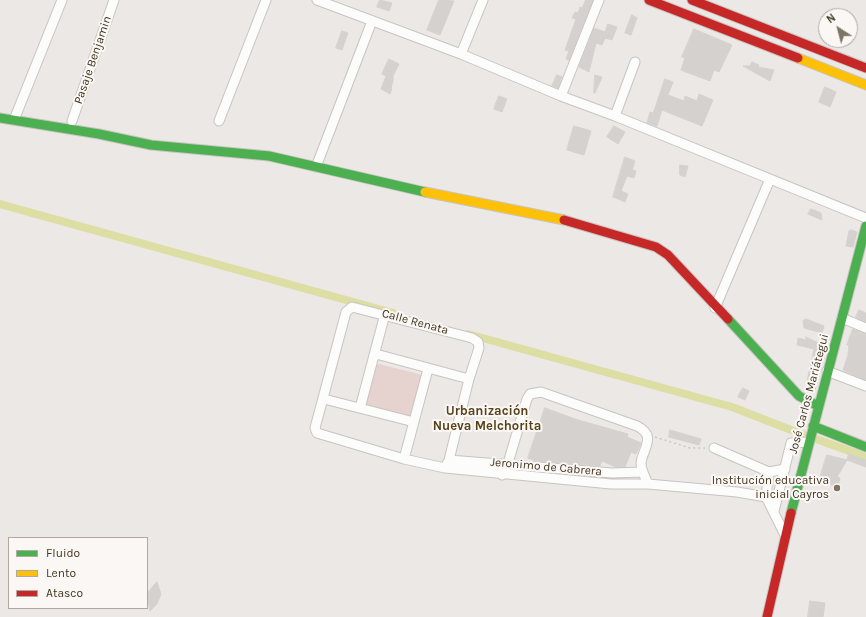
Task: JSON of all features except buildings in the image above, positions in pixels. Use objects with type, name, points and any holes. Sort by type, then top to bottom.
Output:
[{"type":"street","points":[[14,120],[62,0]]},
{"type":"street","name":"Pasaje Benjamin","points":[[72,120],[114,0]]},
{"type":"street","points":[[219,120],[266,0]]},
{"type":"street","points":[[317,0],[461,54],[561,96],[615,116],[866,218]]},
{"type":"street","points":[[461,54],[483,0]]},
{"type":"street","points":[[561,96],[599,0]]},
{"type":"street","points":[[649,0],[866,85]]},
{"type":"street","points":[[692,0],[866,68]]},
{"type":"street","points":[[316,167],[372,21]]},
{"type":"street","points":[[615,116],[635,62]]},
{"type":"street","points":[[0,118],[99,134],[151,145],[269,156],[387,184],[567,221],[656,247],[668,255],[715,308],[799,396],[818,406]]},
{"type":"street","points":[[715,308],[770,179]]},
{"type":"street","name":"José Carlos Mariátegui","points":[[767,617],[785,535],[866,226]]},
{"type":"street","points":[[857,261],[866,264]]},
{"type":"street","name":"Calle Renata","points":[[324,399],[346,312],[352,307],[385,314],[472,338],[478,342],[479,348],[469,378]]},
{"type":"street","points":[[360,408],[376,354],[385,314]]},
{"type":"street","points":[[842,318],[866,328]]},
{"type":"street","points":[[376,354],[428,369],[469,378],[447,464]]},
{"type":"street","points":[[404,458],[428,369]]},
{"type":"street","points":[[827,371],[866,386]]},
{"type":"street","points":[[502,475],[508,464],[527,398],[530,394],[541,392],[637,426],[645,431],[648,434],[647,446],[641,463],[642,472],[648,484]]},
{"type":"street","points":[[414,422],[324,399],[315,428],[317,433],[404,458],[447,464],[502,475],[611,484],[648,484],[737,492],[766,497]]},
{"type":"street","points":[[813,426],[866,446]]},
{"type":"street","points":[[774,511],[791,443],[809,442]]},
{"type":"street","points":[[714,448],[770,472],[785,469]]},
{"type":"street","name":"Jeronimo de Cabrera","points":[[447,464],[508,464],[612,472],[642,472]]},
{"type":"street","points":[[770,472],[766,497],[785,535]]},
{"type":"path","points":[[664,439],[690,448],[714,448]]},
{"type":"shaded area","points":[[379,364],[423,375],[412,424],[364,410],[375,366]]},
{"type":"waterway","points":[[0,204],[393,313]]},
{"type":"waterway","points":[[468,334],[732,407],[804,435]]},
{"type":"waterway","points":[[816,439],[866,457]]},
{"type":"traffic: fast","points":[[0,118],[99,134],[151,145],[269,156],[425,192]]},
{"type":"traffic: fast","points":[[791,513],[866,226]]},
{"type":"traffic: fast","points":[[728,319],[799,396],[818,406]]},
{"type":"traffic: fast","points":[[813,426],[866,447]]},
{"type":"traffic: slow","points":[[798,58],[866,85]]},
{"type":"traffic: slow","points":[[425,192],[564,220]]},
{"type":"traffic: jam","points":[[649,0],[798,58]]},
{"type":"traffic: jam","points":[[692,0],[866,68]]},
{"type":"traffic: jam","points":[[564,220],[656,247],[668,255],[728,319]]},
{"type":"traffic: jam","points":[[767,617],[791,513]]},
{"type":"place","name":"Institución educativa inicial Cayros","points":[[837,488]]},
{"type":"district","name":"Urbanización Nueva Melchorita","points":[[487,418]]}]
